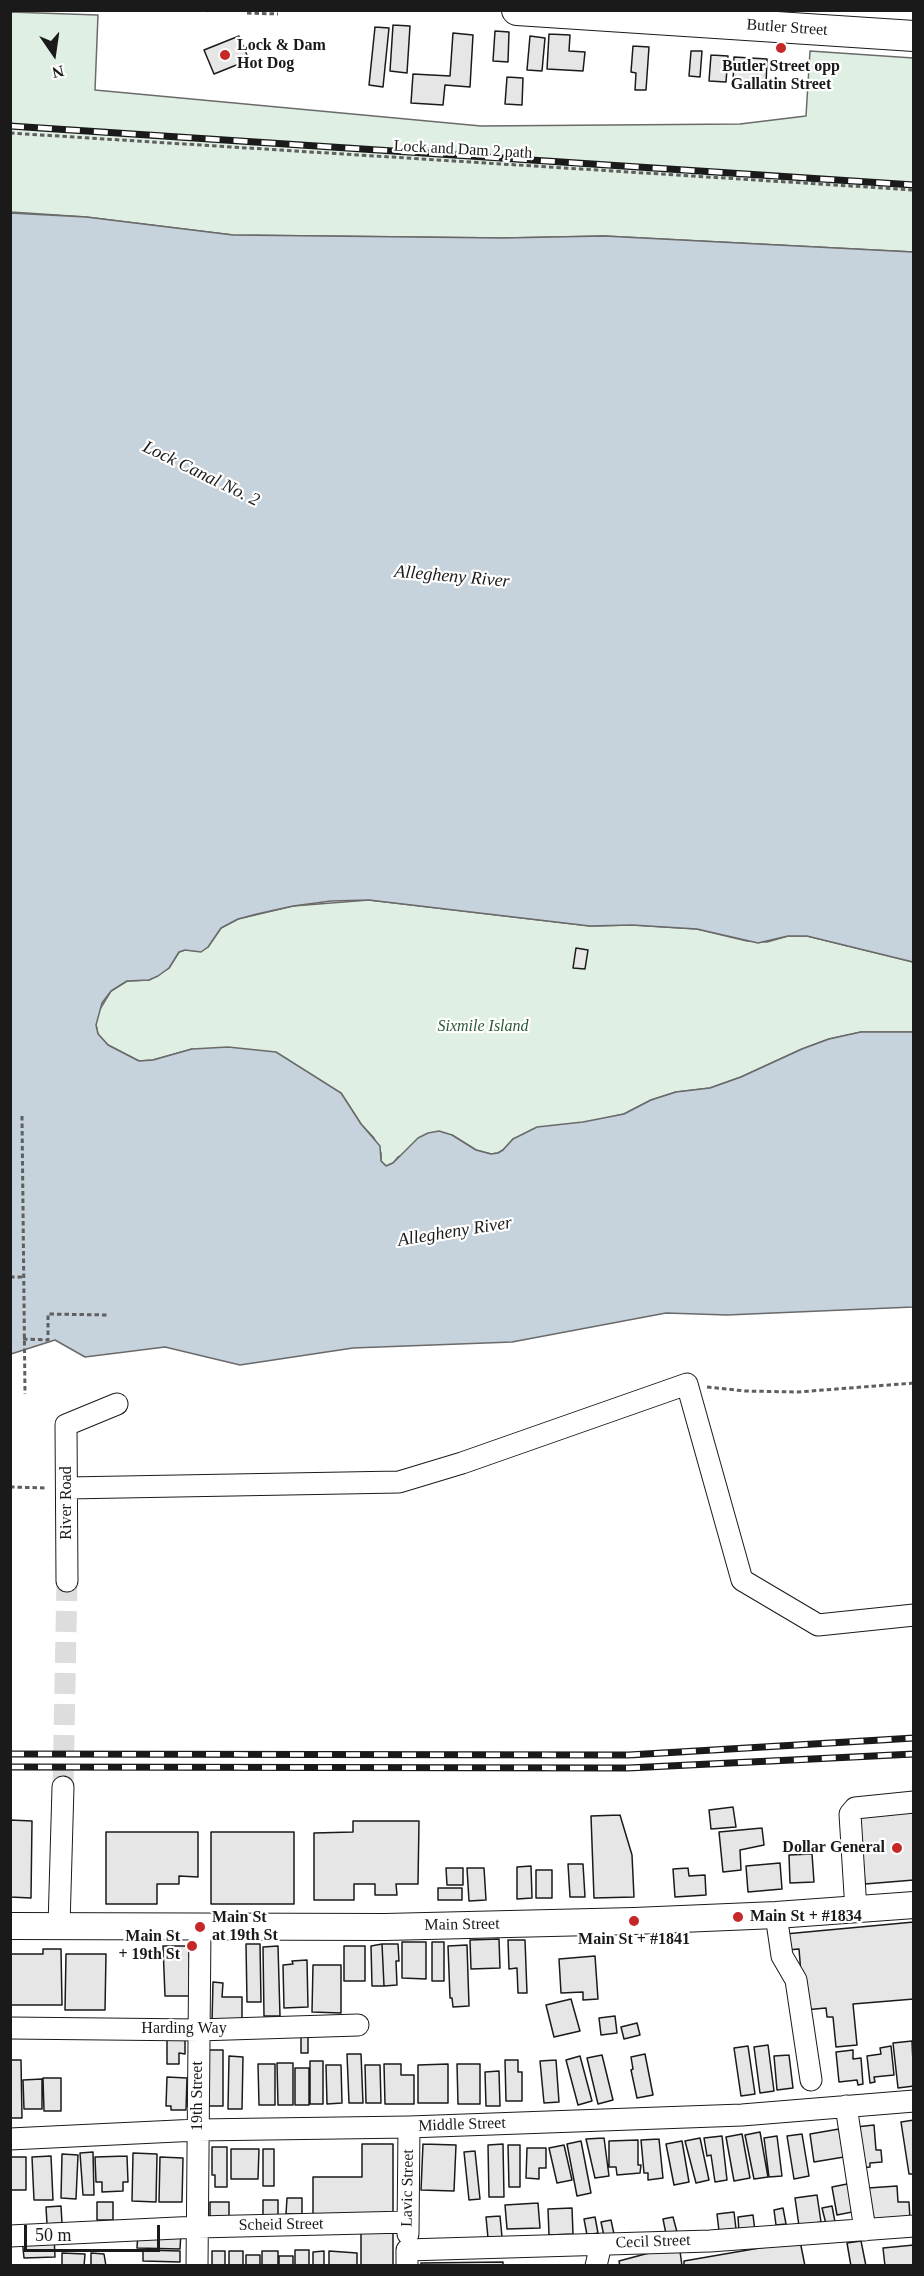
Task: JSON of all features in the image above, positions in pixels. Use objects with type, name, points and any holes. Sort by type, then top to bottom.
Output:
[{"type":"highway","name":"Butler Street","points":[[516,10],[592,13],[914,36]]},
{"type":"main road","name":"Main Street","points":[[10,1926],[385,1927],[634,1921],[777,1915],[914,1905]]},
{"type":"street","points":[[67,1488],[399,1482],[462,1463],[687,1384],[742,1580],[818,1624],[914,1615]]},
{"type":"street","name":"River Road","points":[[67,1581],[66,1425],[117,1404]]},
{"type":"street","points":[[59,1926],[63,1787]]},
{"type":"street","points":[[856,1910],[849,1814],[855,1808],[914,1802]]},
{"type":"street","points":[[777,1915],[782,1956],[796,1980],[811,2080]]},
{"type":"street","name":"19th Street","points":[[197,2265],[200,1927]]},
{"type":"street","name":"Harding Way","points":[[10,2028],[198,2030],[358,2025]]},
{"type":"street","name":"Middle Street","points":[[10,2139],[198,2130],[409,2127],[742,2115],[914,2100]]},
{"type":"street","points":[[846,2106],[864,2230]]},
{"type":"street","name":"Lavic Street","points":[[407,2258],[409,2127]]},
{"type":"street","name":"Scheid Street","points":[[10,2236],[198,2227],[408,2222]]},
{"type":"street","name":"Cecil Street","points":[[407,2258],[601,2244],[710,2241],[914,2226]]},
{"type":"street","points":[[596,2265],[601,2244]]},
{"type":"path","points":[[248,13],[278,14]]},
{"type":"path","name":"Lock and Dam 2 path","points":[[10,133],[914,190]]},
{"type":"path","points":[[22,1116],[25,1394]]},
{"type":"path","points":[[10,1277],[22,1277]]},
{"type":"path","points":[[23,1339],[48,1340],[48,1314],[107,1315]]},
{"type":"path","points":[[687,1384],[745,1391],[798,1392],[914,1383]]},
{"type":"path","points":[[10,1487],[67,1488]]},
{"type":"green space","points":[[10,12],[98,15],[95,90],[481,126],[740,124],[806,116],[810,51],[913,58],[913,252],[604,236],[503,238],[233,235],[86,217],[11,212]]},
{"type":"green space","name":"Sixmile Island","points":[[369,900],[590,926],[632,925],[697,929],[747,941],[767,942],[788,936],[807,936],[913,962],[913,1032],[861,1032],[829,1039],[710,1088],[676,1092],[651,1100],[624,1114],[513,1139],[498,1153],[491,1154],[476,1150],[452,1135],[398,1157],[386,1166],[381,1161],[381,1153],[374,1138],[361,1124],[341,1093],[192,1049],[153,1060],[139,1061],[108,1045],[98,1034],[97,1014],[111,991],[127,981],[149,980],[169,968],[179,952],[201,951],[208,947],[221,928],[238,919],[293,906]]},
{"type":"water","points":[[10,213],[86,217],[233,235],[503,238],[604,236],[913,252],[913,962],[807,936],[788,936],[758,943],[697,929],[632,925],[590,926],[369,900],[331,901],[293,906],[238,919],[221,928],[208,947],[201,952],[185,950],[179,952],[169,968],[158,976],[149,980],[127,981],[111,991],[102,1003],[96,1025],[98,1034],[108,1045],[139,1061],[153,1060],[192,1049],[228,1047],[276,1052],[341,1093],[361,1124],[380,1146],[381,1161],[386,1166],[393,1163],[418,1138],[428,1133],[439,1131],[452,1135],[476,1150],[491,1154],[498,1153],[513,1139],[537,1127],[583,1122],[624,1114],[651,1100],[676,1092],[710,1088],[741,1077],[829,1039],[861,1032],[913,1032],[913,1307],[727,1315],[666,1313],[512,1342],[353,1348],[240,1365],[165,1347],[85,1357],[55,1340],[11,1354]]},
{"type":"building","points":[[393,25],[410,26],[407,73],[390,71]]},
{"type":"building","points":[[375,27],[389,28],[383,87],[369,85]]},
{"type":"building","points":[[495,31],[509,32],[508,62],[493,61]]},
{"type":"building","points":[[453,33],[473,35],[470,87],[445,85],[443,105],[411,103],[413,74],[450,76]]},
{"type":"building","points":[[549,34],[570,35],[569,51],[585,52],[583,71],[547,69]]},
{"type":"building","points":[[239,36],[249,60],[214,74],[204,50]]},
{"type":"building","points":[[530,36],[545,38],[542,71],[527,70]]},
{"type":"building","points":[[633,46],[649,47],[646,90],[635,90],[636,73],[631,72]]},
{"type":"building","points":[[691,51],[702,51],[700,77],[689,76]]},
{"type":"building","points":[[711,55],[728,56],[726,82],[709,81]]},
{"type":"building","points":[[734,57],[767,59],[766,85],[733,83]]},
{"type":"building","points":[[507,77],[523,78],[522,105],[505,104]]},
{"type":"building","points":[[576,948],[588,950],[585,969],[573,968]]},
{"type":"building","points":[[733,1807],[736,1827],[711,1829],[709,1810]]},
{"type":"building","points":[[914,1810],[914,1880],[865,1884],[859,1814]]},
{"type":"building","points":[[620,1815],[632,1855],[634,1897],[594,1898],[591,1816]]},
{"type":"building","points":[[10,1820],[32,1821],[31,1898],[10,1897]]},
{"type":"building","points":[[353,1821],[419,1821],[418,1884],[396,1884],[397,1895],[375,1895],[375,1884],[354,1884],[354,1900],[314,1900],[314,1833],[353,1832]]},
{"type":"building","points":[[762,1828],[764,1845],[740,1850],[741,1870],[723,1872],[719,1832]]},
{"type":"building","points":[[106,1832],[198,1832],[198,1877],[179,1876],[179,1884],[157,1884],[157,1904],[106,1904]]},
{"type":"building","points":[[211,1832],[294,1832],[294,1904],[211,1904]]},
{"type":"building","points":[[812,1854],[814,1882],[790,1883],[789,1855]]},
{"type":"building","points":[[780,1863],[782,1889],[748,1892],[746,1866]]},
{"type":"building","points":[[568,1864],[583,1864],[585,1897],[570,1897]]},
{"type":"building","points":[[531,1866],[532,1898],[517,1899],[517,1867]]},
{"type":"building","points":[[446,1868],[463,1868],[463,1885],[447,1885]]},
{"type":"building","points":[[467,1868],[484,1868],[486,1900],[469,1901]]},
{"type":"building","points":[[688,1868],[689,1876],[705,1875],[706,1895],[675,1897],[673,1869]]},
{"type":"building","points":[[536,1870],[552,1870],[552,1898],[536,1898]]},
{"type":"building","points":[[438,1888],[462,1888],[462,1900],[438,1900]]},
{"type":"building","points":[[914,1922],[914,1999],[853,2004],[857,2045],[836,2047],[833,2017],[827,2017],[826,2008],[804,2010],[799,1949],[787,1950],[785,1934]]},
{"type":"building","points":[[499,1939],[500,1968],[471,1969],[470,1940]]},
{"type":"building","points":[[508,1940],[525,1940],[527,1993],[518,1993],[517,1968],[509,1969]]},
{"type":"building","points":[[402,1942],[426,1942],[426,1979],[402,1978]]},
{"type":"building","points":[[432,1942],[444,1942],[444,1981],[432,1981]]},
{"type":"building","points":[[246,1944],[260,1944],[261,2002],[247,2002]]},
{"type":"building","points":[[382,1944],[398,1944],[397,1985],[384,1986]]},
{"type":"building","points":[[382,1944],[384,1986],[372,1986],[371,1946]]},
{"type":"building","points":[[467,1945],[469,2006],[453,2007],[452,1998],[450,1998],[448,1946]]},
{"type":"building","points":[[163,1946],[189,1946],[190,1996],[165,1996]]},
{"type":"building","points":[[278,1946],[280,2016],[264,2016],[263,1947]]},
{"type":"building","points":[[344,1946],[365,1946],[365,1981],[344,1981]]},
{"type":"building","points":[[43,1949],[61,1949],[62,2005],[10,2005],[10,1954],[43,1954]]},
{"type":"building","points":[[66,1954],[106,1954],[105,2010],[65,2010]]},
{"type":"building","points":[[595,1956],[598,1999],[583,2000],[583,1992],[561,1993],[559,1959]]},
{"type":"building","points":[[307,1960],[308,2007],[284,2008],[283,1965],[293,1964],[292,1961]]},
{"type":"building","points":[[313,1965],[341,1965],[341,2013],[312,2012]]},
{"type":"building","points":[[213,1982],[223,1983],[222,1997],[242,1997],[242,2022],[212,2022]]},
{"type":"building","points":[[571,1999],[580,2031],[554,2037],[546,2005]]},
{"type":"building","points":[[615,2016],[617,2033],[601,2035],[599,2018]]},
{"type":"building","points":[[637,2023],[640,2035],[624,2039],[621,2027]]},
{"type":"building","points":[[167,2035],[185,2035],[185,2054],[179,2053],[179,2064],[167,2064]]},
{"type":"building","points":[[301,2036],[308,2036],[308,2053],[301,2053]]},
{"type":"building","points":[[912,2041],[914,2086],[898,2088],[893,2043]]},
{"type":"building","points":[[768,2045],[774,2091],[760,2093],[754,2047]]},
{"type":"building","points":[[748,2046],[755,2094],[741,2096],[734,2048]]},
{"type":"building","points":[[891,2046],[894,2075],[874,2077],[875,2082],[870,2083],[867,2056],[881,2054],[880,2048]]},
{"type":"building","points":[[209,2050],[223,2050],[223,2106],[209,2106]]},
{"type":"building","points":[[853,2050],[853,2059],[861,2058],[863,2084],[858,2085],[857,2080],[839,2082],[836,2052]]},
{"type":"building","points":[[347,2054],[361,2054],[363,2103],[349,2103]]},
{"type":"building","points":[[645,2054],[653,2095],[637,2098],[631,2070],[633,2069],[631,2057]]},
{"type":"building","points":[[602,2055],[613,2100],[598,2104],[587,2058]]},
{"type":"building","points":[[789,2055],[793,2088],[777,2090],[774,2056]]},
{"type":"building","points":[[229,2056],[243,2057],[242,2109],[228,2109]]},
{"type":"building","points":[[580,2056],[592,2101],[578,2105],[566,2060]]},
{"type":"building","points":[[10,2060],[21,2060],[22,2118],[10,2118]]},
{"type":"building","points":[[505,2060],[518,2060],[518,2072],[522,2072],[522,2101],[506,2101]]},
{"type":"building","points":[[556,2060],[559,2102],[544,2103],[540,2061]]},
{"type":"building","points":[[310,2061],[323,2061],[323,2104],[310,2104]]},
{"type":"building","points":[[277,2063],[293,2063],[293,2105],[278,2105]]},
{"type":"building","points":[[258,2064],[275,2064],[275,2105],[259,2105]]},
{"type":"building","points":[[384,2064],[401,2064],[401,2075],[414,2075],[414,2104],[385,2104]]},
{"type":"building","points":[[448,2064],[448,2103],[418,2103],[418,2065]]},
{"type":"building","points":[[457,2064],[480,2064],[480,2104],[458,2104]]},
{"type":"building","points":[[326,2065],[341,2065],[342,2103],[327,2104]]},
{"type":"building","points":[[365,2065],[380,2065],[381,2103],[366,2103]]},
{"type":"building","points":[[295,2068],[309,2068],[309,2105],[295,2105]]},
{"type":"building","points":[[499,2071],[500,2106],[486,2106],[485,2072]]},
{"type":"building","points":[[167,2077],[187,2078],[186,2110],[171,2110],[171,2106],[166,2106]]},
{"type":"building","points":[[43,2078],[61,2078],[61,2111],[44,2111]]},
{"type":"building","points":[[42,2079],[42,2109],[24,2109],[23,2080]]},
{"type":"building","points":[[914,2120],[914,2174],[909,2174],[901,2122]]},
{"type":"building","points":[[874,2125],[876,2150],[881,2150],[882,2162],[870,2163],[870,2167],[861,2168],[856,2127]]},
{"type":"building","points":[[839,2129],[844,2157],[814,2162],[810,2134]]},
{"type":"building","points":[[760,2132],[768,2177],[754,2179],[745,2135]]},
{"type":"building","points":[[742,2134],[750,2178],[734,2181],[726,2137]]},
{"type":"building","points":[[802,2134],[809,2176],[794,2179],[787,2136]]},
{"type":"building","points":[[722,2136],[727,2180],[715,2182],[711,2155],[707,2156],[704,2138]]},
{"type":"building","points":[[777,2136],[782,2176],[769,2177],[764,2138]]},
{"type":"building","points":[[604,2138],[609,2176],[595,2178],[586,2139]]},
{"type":"building","points":[[700,2138],[709,2180],[696,2183],[685,2141]]},
{"type":"building","points":[[659,2139],[663,2178],[648,2180],[648,2173],[644,2173],[641,2140]]},
{"type":"building","points":[[638,2140],[640,2173],[617,2175],[616,2167],[609,2167],[609,2141]]},
{"type":"building","points":[[581,2141],[591,2193],[577,2196],[567,2144]]},
{"type":"building","points":[[682,2141],[689,2182],[674,2185],[666,2144]]},
{"type":"building","points":[[362,2144],[393,2144],[393,2218],[313,2218],[313,2177],[362,2177]]},
{"type":"building","points":[[423,2144],[456,2145],[454,2191],[421,2190]]},
{"type":"building","points":[[503,2144],[504,2197],[489,2197],[488,2145]]},
{"type":"building","points":[[508,2145],[520,2145],[520,2187],[509,2187]]},
{"type":"building","points":[[564,2145],[572,2180],[557,2183],[549,2148]]},
{"type":"building","points":[[212,2147],[227,2147],[227,2187],[215,2187],[215,2175],[212,2175]]},
{"type":"building","points":[[527,2148],[546,2148],[546,2168],[539,2168],[539,2179],[526,2178]]},
{"type":"building","points":[[231,2149],[259,2149],[258,2179],[231,2179]]},
{"type":"building","points":[[263,2149],[274,2149],[274,2186],[263,2186]]},
{"type":"building","points":[[475,2151],[480,2199],[469,2200],[464,2152]]},
{"type":"building","points":[[93,2152],[94,2195],[83,2195],[80,2153]]},
{"type":"building","points":[[133,2153],[157,2154],[156,2202],[132,2201]]},
{"type":"building","points":[[62,2154],[78,2155],[76,2199],[61,2198]]},
{"type":"building","points":[[51,2156],[53,2200],[34,2200],[32,2157]]},
{"type":"building","points":[[127,2156],[128,2182],[123,2182],[123,2191],[102,2192],[102,2182],[96,2182],[95,2157]]},
{"type":"building","points":[[10,2157],[26,2157],[26,2190],[10,2190]]},
{"type":"building","points":[[160,2157],[183,2158],[182,2202],[159,2202]]},
{"type":"building","points":[[852,2183],[857,2211],[837,2215],[832,2187]]},
{"type":"building","points":[[897,2186],[898,2202],[909,2202],[910,2219],[869,2221],[868,2188]]},
{"type":"building","points":[[817,2195],[821,2222],[799,2226],[795,2198]]},
{"type":"building","points":[[287,2198],[302,2198],[302,2214],[286,2214]]},
{"type":"building","points":[[263,2200],[278,2200],[278,2216],[263,2216]]},
{"type":"building","points":[[97,2202],[113,2202],[113,2220],[97,2220]]},
{"type":"building","points":[[210,2202],[229,2202],[229,2220],[210,2220]]},
{"type":"building","points":[[538,2203],[540,2228],[507,2229],[505,2205]]},
{"type":"building","points":[[61,2206],[62,2223],[47,2224],[46,2207]]},
{"type":"building","points":[[832,2206],[835,2222],[826,2224],[822,2208]]},
{"type":"building","points":[[572,2208],[573,2234],[549,2235],[548,2209]]},
{"type":"building","points":[[783,2208],[786,2224],[776,2225],[774,2210]]},
{"type":"building","points":[[734,2212],[736,2229],[719,2231],[717,2214]]},
{"type":"building","points":[[753,2215],[755,2231],[739,2232],[738,2217]]},
{"type":"building","points":[[500,2216],[502,2237],[488,2238],[486,2217]]},
{"type":"building","points":[[595,2217],[598,2233],[587,2235],[584,2219]]},
{"type":"building","points":[[673,2217],[677,2232],[666,2234],[663,2219]]},
{"type":"building","points":[[611,2220],[614,2234],[604,2236],[601,2222]]},
{"type":"building","points":[[361,2227],[393,2227],[393,2266],[361,2266]]},
{"type":"building","points":[[138,2231],[181,2232],[180,2249],[137,2248]]},
{"type":"building","points":[[54,2236],[55,2257],[24,2258],[22,2238]]},
{"type":"building","points":[[800,2241],[805,2266],[684,2266],[684,2261]]},
{"type":"building","points":[[861,2241],[866,2266],[851,2266],[847,2243]]},
{"type":"building","points":[[914,2245],[914,2266],[885,2266],[883,2248]]},
{"type":"building","points":[[143,2250],[180,2251],[180,2262],[143,2261]]},
{"type":"building","points":[[295,2250],[309,2250],[309,2266],[295,2266]]},
{"type":"building","points":[[212,2251],[225,2251],[225,2266],[212,2266]]},
{"type":"building","points":[[229,2251],[243,2251],[243,2266],[229,2266]]},
{"type":"building","points":[[262,2251],[278,2251],[278,2266],[262,2266]]},
{"type":"building","points":[[324,2251],[324,2266],[313,2266],[313,2252]]},
{"type":"building","points":[[329,2251],[357,2253],[357,2266],[329,2266]]},
{"type":"building","points":[[680,2251],[682,2266],[620,2266],[619,2261],[649,2253]]},
{"type":"building","points":[[62,2253],[85,2254],[84,2266],[62,2266]]},
{"type":"building","points":[[91,2253],[104,2254],[106,2266],[91,2266]]},
{"type":"building","points":[[246,2255],[260,2255],[260,2266],[246,2266]]},
{"type":"building","points":[[279,2256],[293,2256],[293,2266],[279,2266]]},
{"type":"building","points":[[503,2262],[503,2266],[421,2266],[421,2263]]},
{"type":"tunnel","points":[[63,1787],[67,1581]]},
{"type":"railway","points":[[10,126],[914,185]]},
{"type":"railway","points":[[10,1754],[629,1755],[914,1738]]},
{"type":"railway","points":[[10,1767],[628,1768],[914,1754]]},
{"type":"place","name":"Butler Street opp Gallatin Street","points":[[781,48]]},
{"type":"place","name":"Lock & Dam Hot Dog","points":[[225,55]]},
{"type":"place","name":"Dollar General","points":[[897,1848]]},
{"type":"place","name":"Main St + #1834","points":[[738,1917]]},
{"type":"place","name":"Main St + #1841","points":[[634,1921]]},
{"type":"place","name":"Main St at 19th St","points":[[200,1927]]},
{"type":"place","name":"Main St + 19th St","points":[[192,1946]]},
{"type":"water label","name":"Lock Canal No. 2","points":[[201,474]]},
{"type":"water label","name":"Allegheny River","points":[[452,577]]},
{"type":"water label","name":"Allegheny River","points":[[455,1232]]}]
